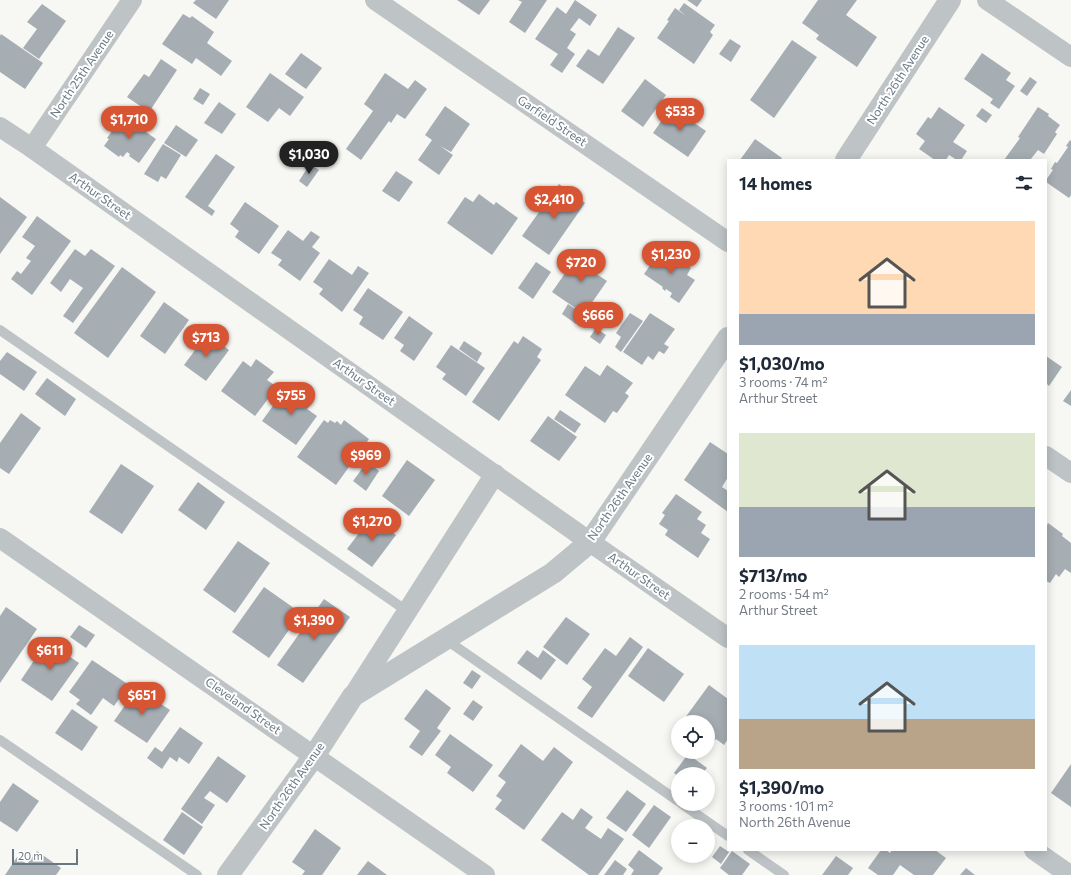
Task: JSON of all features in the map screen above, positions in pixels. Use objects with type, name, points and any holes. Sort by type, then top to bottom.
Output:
[{"type":"street","name":"North 25th Avenue","points":[[32,148],[132,0]]},
{"type":"street","name":"Garfield Street","points":[[375,0],[727,241]]},
{"type":"street","name":"North 26th Avenue","points":[[847,159],[950,0]]},
{"type":"street","points":[[987,0],[1071,57]]},
{"type":"street","name":"Arthur Street","points":[[0,127],[727,637]]},
{"type":"street","name":"North 26th Avenue","points":[[353,696],[553,573],[590,542],[727,339]]},
{"type":"street","points":[[1047,457],[1071,473]]},
{"type":"street","name":"North 26th Avenue","points":[[228,875],[314,756],[495,474]]},
{"type":"street","name":"Cleveland Street","points":[[0,538],[485,875]]},
{"type":"street","points":[[1035,851],[1070,875]]},
{"type":"lane","points":[[0,330],[407,611]]},
{"type":"lane","points":[[445,639],[671,796]]},
{"type":"lane","points":[[0,740],[197,875]]},
{"type":"lane","points":[[692,811],[727,835]]},
{"type":"lane","points":[[749,851],[784,875]]},
{"type":"building","points":[[196,0],[229,0],[216,19],[193,3]]},
{"type":"building","points":[[457,0],[490,0],[479,15]]},
{"type":"building","points":[[518,0],[547,0],[525,33],[509,22],[522,2]]},
{"type":"building","points":[[575,0],[597,15],[590,26],[579,18],[570,30],[576,34],[567,48],[575,54],[562,73],[550,65],[558,54],[535,39],[557,7],[566,14]]},
{"type":"building","points":[[687,0],[702,0],[697,7]]},
{"type":"building","points":[[818,0],[857,0],[846,15],[877,37],[857,67],[816,39],[819,35],[802,23]]},
{"type":"building","points":[[684,3],[715,25],[710,32],[713,35],[694,64],[657,38],[669,21],[667,20],[675,8],[686,16],[679,10]]},
{"type":"building","points":[[42,4],[66,21],[39,59],[23,48],[37,29],[27,22]]},
{"type":"building","points":[[183,14],[190,18],[192,16],[214,32],[207,43],[232,61],[221,76],[196,58],[192,64],[162,44]]},
{"type":"building","points":[[618,27],[635,38],[603,84],[576,66],[588,49],[599,56]]},
{"type":"building","points":[[1,34],[43,63],[25,89],[0,72]]},
{"type":"building","points":[[730,39],[741,46],[731,62],[719,54]]},
{"type":"building","points":[[792,40],[817,57],[774,118],[750,100]]},
{"type":"building","points":[[301,53],[322,68],[306,89],[285,74]]},
{"type":"building","points":[[982,53],[1011,73],[1006,80],[1015,86],[999,109],[990,103],[993,99],[964,79]]},
{"type":"building","points":[[161,59],[177,70],[149,112],[127,97],[144,74],[149,77]]},
{"type":"building","points":[[270,73],[304,97],[290,116],[279,108],[268,122],[246,107]]},
{"type":"building","points":[[385,73],[408,89],[415,80],[427,89],[405,119],[397,114],[391,123],[389,121],[361,160],[346,149],[373,111],[364,104]]},
{"type":"building","points":[[1030,77],[1037,82],[1027,96],[1020,91]]},
{"type":"building","points":[[645,79],[666,95],[643,127],[621,111]]},
{"type":"building","points":[[200,88],[210,94],[203,105],[193,99]]},
{"type":"building","points":[[219,102],[236,114],[222,134],[204,123]]},
{"type":"building","points":[[445,106],[470,124],[451,152],[440,146],[453,155],[439,175],[418,160],[432,140],[425,135]]},
{"type":"building","points":[[671,107],[706,131],[688,157],[653,133]]},
{"type":"building","points":[[939,107],[965,125],[953,142],[967,151],[962,159],[955,159],[949,155],[947,159],[934,159],[919,149],[925,141],[916,134],[928,117],[931,119]]},
{"type":"building","points":[[1038,107],[1049,114],[1048,116],[1060,125],[1055,132],[1057,134],[1044,154],[1038,150],[1031,159],[1005,159],[1020,138],[1018,137]]},
{"type":"building","points":[[982,108],[992,115],[986,123],[976,116]]},
{"type":"building","points":[[123,116],[156,139],[139,163],[129,156],[130,154],[127,152],[123,157],[120,155],[119,157],[104,146],[109,139],[107,138]]},
{"type":"building","points":[[176,125],[198,140],[186,157],[164,143]]},
{"type":"building","points":[[755,139],[782,158],[781,159],[741,159]]},
{"type":"building","points":[[1070,140],[1071,195],[1069,198],[1047,183],[1047,179],[1053,170],[1051,169],[1068,147],[1066,146]]},
{"type":"building","points":[[163,144],[181,155],[166,179],[161,176],[158,182],[144,174]]},
{"type":"building","points":[[216,154],[235,167],[208,206],[215,211],[212,216],[185,197]]},
{"type":"building","points":[[310,164],[319,170],[307,187],[299,181]]},
{"type":"building","points":[[396,171],[413,182],[399,202],[382,191]]},
{"type":"building","points":[[559,184],[585,203],[549,255],[522,236]]},
{"type":"building","points":[[479,194],[494,205],[496,202],[518,218],[492,255],[447,223],[465,197],[473,202]]},
{"type":"building","points":[[0,197],[27,217],[0,254]]},
{"type":"building","points":[[245,202],[279,226],[259,254],[235,237],[239,231],[230,224]]},
{"type":"building","points":[[37,216],[71,241],[32,295],[11,279],[17,271],[21,274],[31,261],[26,258],[35,246],[22,237]]},
{"type":"building","points":[[288,230],[303,241],[311,231],[320,237],[312,247],[320,253],[300,281],[278,265],[282,260],[271,253]]},
{"type":"building","points":[[662,248],[691,268],[687,275],[695,280],[679,303],[670,297],[672,293],[666,289],[665,291],[662,288],[663,287],[644,274]]},
{"type":"building","points":[[75,249],[85,256],[91,249],[115,266],[73,323],[63,316],[83,288],[70,279],[61,292],[50,283]]},
{"type":"building","points":[[583,251],[602,263],[595,273],[607,281],[584,314],[552,292],[568,269],[566,267],[573,257],[577,260]]},
{"type":"building","points":[[329,259],[352,275],[358,266],[369,273],[342,312],[319,294],[323,289],[313,282]]},
{"type":"building","points":[[536,262],[551,272],[533,299],[518,288]]},
{"type":"building","points":[[122,267],[156,292],[108,358],[74,333]]},
{"type":"building","points":[[368,288],[403,312],[383,340],[359,324],[363,317],[353,310]]},
{"type":"building","points":[[164,302],[189,320],[165,354],[140,336]]},
{"type":"building","points":[[568,304],[583,314],[576,324],[562,314]]},
{"type":"building","points":[[630,313],[643,321],[621,352],[615,347],[621,337],[616,333]]},
{"type":"building","points":[[650,313],[675,329],[664,344],[669,347],[664,354],[659,351],[653,360],[648,356],[642,365],[623,352]]},
{"type":"building","points":[[409,316],[433,333],[414,361],[400,351],[404,345],[394,338]]},
{"type":"building","points":[[596,328],[606,335],[600,344],[590,337]]},
{"type":"building","points":[[207,334],[229,350],[206,381],[184,365]]},
{"type":"building","points":[[523,336],[542,349],[537,357],[541,360],[499,421],[472,402],[514,341],[518,344]]},
{"type":"building","points":[[464,341],[482,353],[477,362],[459,349]]},
{"type":"building","points":[[451,345],[485,368],[466,396],[442,379],[446,374],[436,367]]},
{"type":"building","points":[[7,352],[37,372],[24,391],[0,374],[0,361]]},
{"type":"building","points":[[1047,357],[1062,367],[1049,386],[1047,384]]},
{"type":"building","points":[[256,359],[274,372],[267,380],[277,387],[255,416],[221,391],[243,361],[251,367]]},
{"type":"building","points":[[607,365],[633,383],[625,393],[629,396],[617,413],[613,411],[605,423],[565,395],[585,366],[600,376]]},
{"type":"building","points":[[47,378],[76,399],[65,416],[35,394]]},
{"type":"building","points":[[285,389],[293,395],[297,390],[313,402],[307,409],[317,416],[296,445],[262,421]]},
{"type":"building","points":[[1071,390],[1071,406],[1063,401]]},
{"type":"building","points":[[560,410],[581,424],[575,433],[554,419]]},
{"type":"building","points":[[21,413],[41,428],[9,474],[0,468],[0,443]]},
{"type":"building","points":[[548,416],[577,437],[559,461],[530,441]]},
{"type":"building","points":[[324,420],[328,423],[330,420],[335,423],[337,421],[341,425],[344,420],[369,439],[336,485],[297,457]]},
{"type":"building","points":[[710,442],[727,453],[727,479],[722,487],[727,490],[727,511],[684,480]]},
{"type":"building","points":[[407,460],[435,480],[409,516],[382,496]]},
{"type":"building","points":[[367,462],[379,471],[366,491],[353,481]]},
{"type":"building","points":[[121,464],[154,486],[122,534],[89,512]]},
{"type":"building","points":[[198,482],[225,502],[206,530],[178,510]]},
{"type":"building","points":[[676,494],[702,512],[697,519],[706,525],[701,533],[710,539],[698,558],[665,535],[668,530],[659,524],[665,515],[662,513]]},
{"type":"building","points":[[371,517],[396,535],[372,567],[347,549]]},
{"type":"building","points":[[1048,523],[1063,534],[1062,536],[1071,543],[1071,573],[1065,569],[1059,577],[1056,574],[1050,583],[1047,582]]},
{"type":"building","points":[[238,541],[270,563],[235,613],[203,590]]},
{"type":"building","points":[[264,587],[301,613],[269,658],[232,632]]},
{"type":"building","points":[[324,599],[350,617],[303,683],[277,665]]},
{"type":"building","points":[[6,607],[37,629],[0,683],[0,616]]},
{"type":"building","points":[[566,617],[590,634],[567,665],[543,647]]},
{"type":"building","points":[[79,625],[95,635],[86,648],[70,637]]},
{"type":"building","points":[[630,637],[643,647],[592,718],[577,708],[592,687],[582,679],[605,648],[616,656]]},
{"type":"building","points":[[47,641],[79,663],[52,701],[21,680]]},
{"type":"building","points":[[648,648],[684,674],[664,702],[628,676]]},
{"type":"building","points":[[527,650],[538,658],[543,650],[556,660],[541,680],[517,663]]},
{"type":"building","points":[[92,660],[129,685],[114,706],[103,698],[91,715],[76,704],[80,700],[69,692]]},
{"type":"building","points":[[472,670],[481,676],[472,689],[463,683]]},
{"type":"building","points":[[709,685],[727,698],[727,740],[724,745],[716,739],[715,740],[715,715],[687,715]]},
{"type":"building","points":[[137,688],[170,710],[147,743],[114,721]]},
{"type":"building","points":[[426,689],[451,708],[437,728],[441,731],[422,756],[409,747],[420,731],[404,719]]},
{"type":"building","points":[[473,700],[483,707],[473,721],[463,714]]},
{"type":"building","points":[[72,709],[98,727],[82,751],[55,733]]},
{"type":"building","points":[[180,727],[203,743],[189,764],[179,757],[177,762],[170,757],[162,769],[147,758],[155,747],[162,752]]},
{"type":"building","points":[[450,734],[493,765],[473,792],[447,773],[451,767],[435,755]]},
{"type":"building","points":[[521,744],[543,761],[554,747],[573,762],[524,830],[495,809],[502,800],[496,796],[506,782],[498,776]]},
{"type":"building","points":[[218,756],[246,776],[227,803],[210,791],[204,798],[215,805],[202,824],[181,809]]},
{"type":"building","points":[[684,759],[695,759],[706,767],[678,767]]},
{"type":"building","points":[[1071,764],[1071,807],[1051,793]]},
{"type":"building","points":[[13,783],[39,801],[17,832],[0,821],[0,802]]},
{"type":"building","points":[[627,790],[646,804],[626,832],[606,818]]},
{"type":"building","points":[[654,805],[671,817],[649,848],[632,835]]},
{"type":"building","points":[[581,808],[593,817],[585,828],[601,839],[608,828],[624,839],[598,875],[589,875],[541,840],[562,812],[573,820]]},
{"type":"building","points":[[182,812],[203,827],[184,855],[163,840]]},
{"type":"building","points":[[315,829],[341,848],[322,875],[302,875],[305,871],[292,862]]},
{"type":"building","points":[[720,846],[729,852],[721,864],[715,859],[715,853]]},
{"type":"building","points":[[639,850],[663,868],[658,875],[631,875],[634,870],[628,865]]},
{"type":"building","points":[[37,851],[61,868],[56,875],[5,875],[17,857],[27,864]]},
{"type":"building","points":[[732,851],[750,864],[742,875],[729,875],[720,868]]},
{"type":"building","points":[[880,851],[887,851],[890,853],[891,851],[936,851],[946,858],[933,875],[914,875],[900,865],[893,875],[878,875],[868,868]]},
{"type":"building","points":[[836,856],[853,868],[848,875],[822,875]]},
{"type":"building","points":[[615,860],[627,869],[623,875],[604,875]]},
{"type":"building","points":[[368,861],[387,875],[357,875]]},
{"type":"building","points":[[966,868],[975,875],[960,875]]}]
